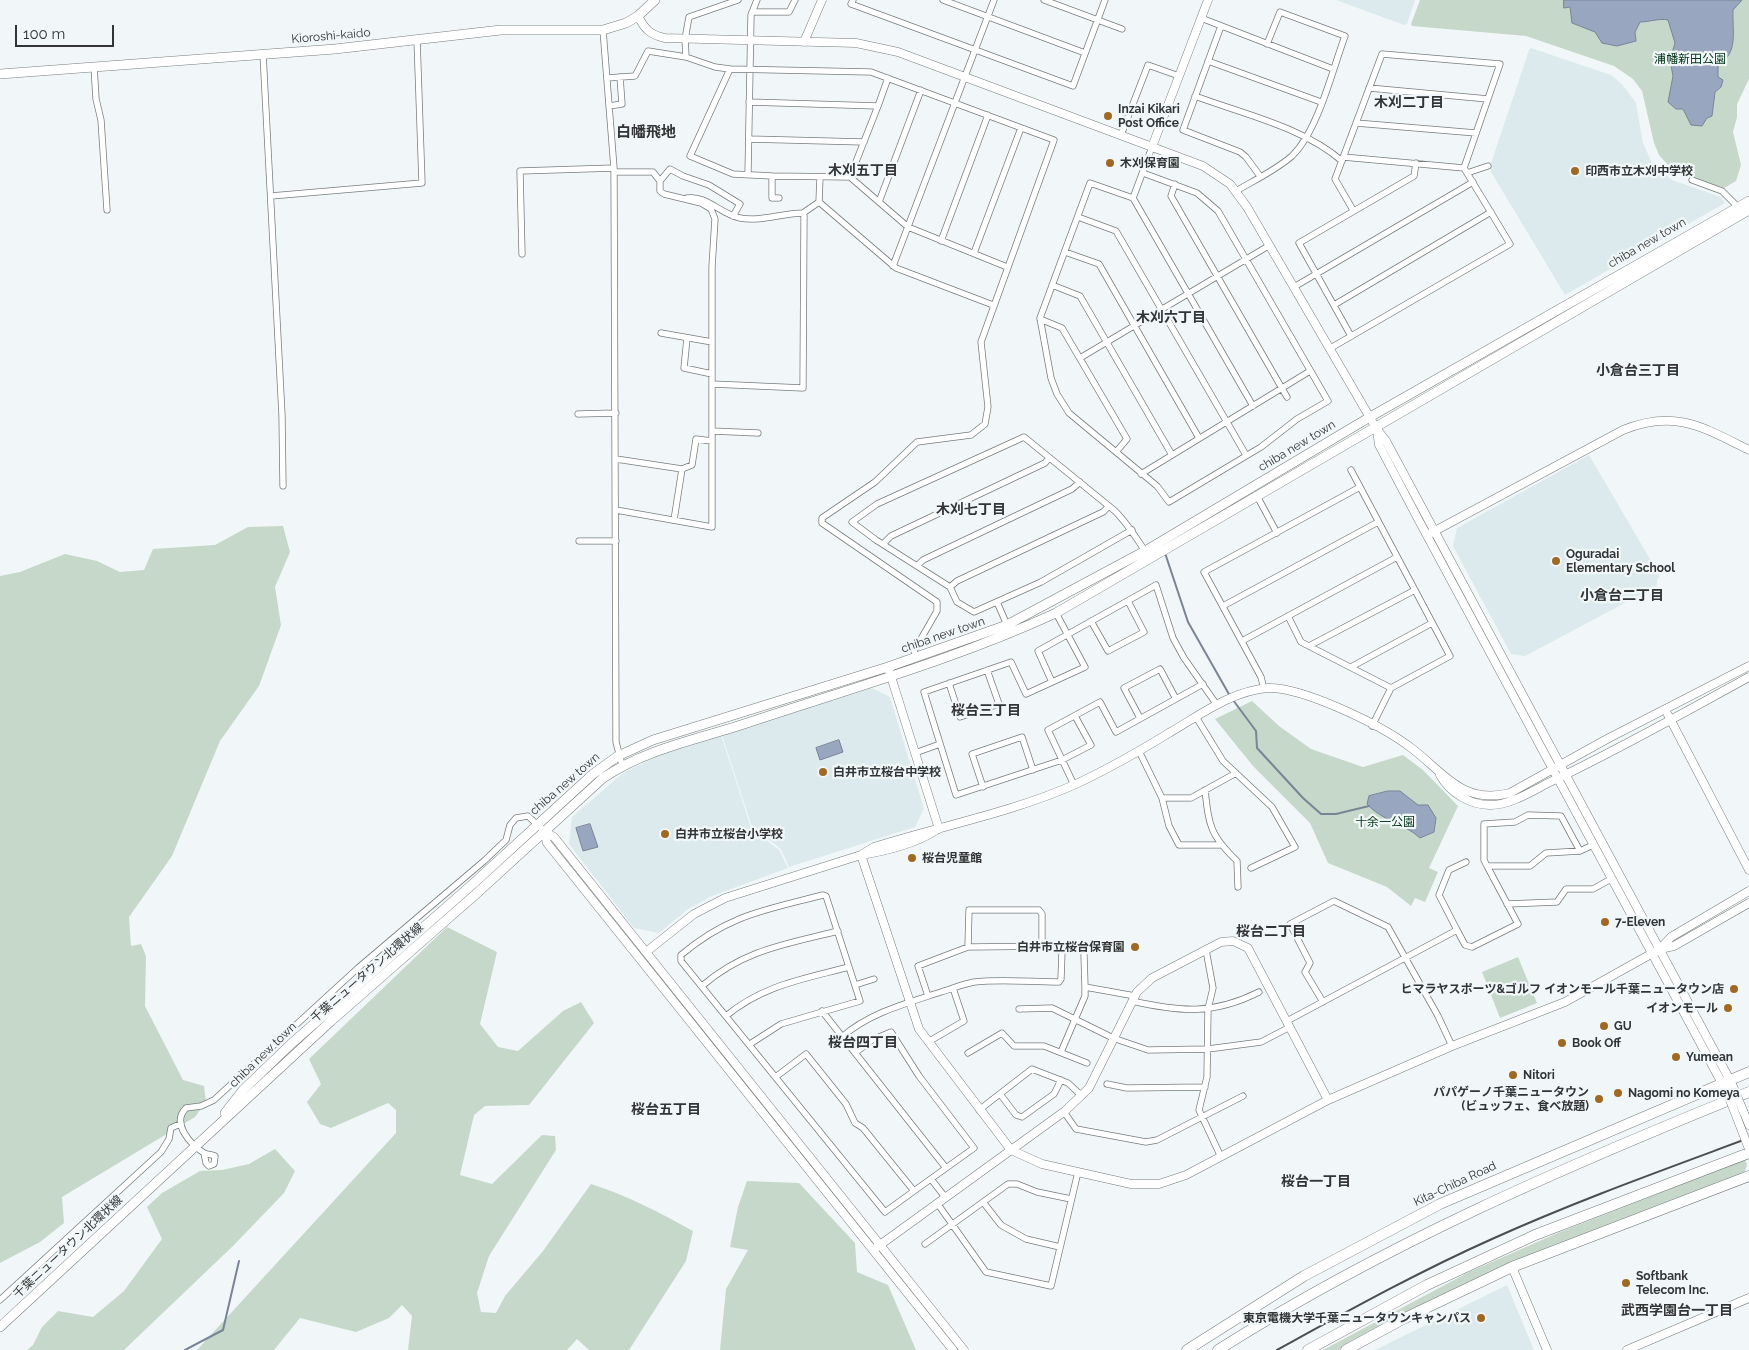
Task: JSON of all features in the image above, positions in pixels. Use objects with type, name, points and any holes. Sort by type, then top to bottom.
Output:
[{"type":"highway","name":"Kita-Chiba Road","points":[[1187,1350],[1304,1276],[1440,1204],[1727,1084],[1749,1072]]},
{"type":"highway","points":[[1218,1350],[1327,1285],[1446,1222],[1542,1179],[1749,1092]]},
{"type":"highway","points":[[1308,1350],[1427,1285],[1517,1243],[1749,1153]]},
{"type":"highway","points":[[1346,1350],[1403,1319],[1512,1267],[1749,1176]]},
{"type":"main road","name":"Kioroshi-kaido","points":[[0,74],[263,54],[501,30],[603,30],[626,23],[638,16],[655,0]]},
{"type":"main road","points":[[1740,208],[1749,201]]},
{"type":"main road","name":"chiba new town","points":[[889,672],[916,657],[1007,625],[1144,551],[1370,417],[1560,313],[1740,208]]},
{"type":"main road","name":"chiba new town","points":[[216,1126],[243,1090],[285,1050],[541,828],[593,774],[620,761],[654,740],[980,646],[1056,613],[1376,428],[1560,313]]},
{"type":"main road","name":"千葉ニュータウン北環状線","points":[[0,1327],[197,1146],[216,1126]]},
{"type":"street","points":[[686,57],[685,39],[689,17],[738,0]]},
{"type":"street","points":[[748,174],[750,41],[752,12],[757,0]]},
{"type":"street","points":[[752,12],[789,12],[796,0]]},
{"type":"street","points":[[804,42],[822,0]]},
{"type":"street","points":[[853,0],[851,4],[1073,86],[1105,0]]},
{"type":"street","points":[[943,0],[1086,53]]},
{"type":"street","points":[[893,266],[994,0]]},
{"type":"street","points":[[1044,0],[1122,29]]},
{"type":"street","points":[[1133,198],[1208,0]]},
{"type":"street","points":[[1236,191],[1291,157],[1307,137],[1345,36],[1280,12],[1267,44]]},
{"type":"street","points":[[638,16],[644,29],[654,35],[685,39],[871,46],[898,52],[1152,146],[1211,170],[1236,191],[1376,428],[1386,441],[1660,949],[1749,1125]]},
{"type":"street","points":[[1201,18],[1333,69]]},
{"type":"street","points":[[1221,26],[1183,130],[1240,152],[1260,176]]},
{"type":"street","points":[[603,30],[614,170],[616,742],[620,761]]},
{"type":"street","points":[[271,196],[422,183],[417,39]]},
{"type":"street","points":[[607,78],[635,76],[648,51],[686,57],[715,67],[730,69],[871,72],[1054,140],[981,342],[988,408],[985,424],[971,435],[917,442],[875,482],[822,518],[822,523],[937,602],[937,611],[914,651],[916,657]]},
{"type":"street","points":[[263,54],[282,415],[283,486]]},
{"type":"street","points":[[1329,349],[1510,244],[1466,170],[1500,64],[1382,54],[1335,179],[1353,210]]},
{"type":"street","points":[[1208,61],[1321,102]]},
{"type":"street","points":[[1121,135],[1148,65],[1179,76]]},
{"type":"street","points":[[94,66],[107,210]]},
{"type":"street","points":[[730,69],[690,156],[733,174],[850,177],[908,227],[1007,266]]},
{"type":"street","points":[[609,106],[622,104],[620,77]]},
{"type":"street","points":[[850,177],[888,78]]},
{"type":"street","points":[[1369,88],[1488,99]]},
{"type":"street","points":[[879,202],[921,90]]},
{"type":"street","points":[[1195,96],[1307,137],[1342,159],[1416,163],[1466,170],[1488,166]]},
{"type":"street","points":[[749,102],[878,106]]},
{"type":"street","points":[[941,240],[988,115]]},
{"type":"street","points":[[1356,123],[1476,134]]},
{"type":"street","points":[[974,253],[1021,128]]},
{"type":"street","points":[[749,139],[864,142]]},
{"type":"street","points":[[1351,336],[1299,243],[1414,176],[1416,163]]},
{"type":"street","points":[[660,182],[670,169],[709,185],[740,204],[733,216]]},
{"type":"street","points":[[522,254],[520,171],[614,170],[653,172],[660,182],[660,191],[664,194],[702,202],[714,213],[712,527],[616,510]]},
{"type":"street","points":[[1143,173],[1197,193],[1212,205],[1246,259],[1328,401],[1297,419],[1246,456],[1169,502],[1157,486],[1075,419],[1060,402],[1051,378],[1040,319],[1090,183],[1133,198],[1253,406]]},
{"type":"street","points":[[772,176],[772,198],[779,198]]},
{"type":"street","points":[[819,202],[820,177]]},
{"type":"street","points":[[1692,180],[1722,190],[1740,208]]},
{"type":"street","points":[[1294,288],[1473,182]]},
{"type":"street","points":[[1175,184],[1171,196],[1287,397]]},
{"type":"street","points":[[683,198],[698,197],[733,216],[754,219],[803,213],[819,202]]},
{"type":"street","points":[[819,202],[893,266],[993,305]]},
{"type":"street","points":[[1334,305],[1491,212]]},
{"type":"street","points":[[712,384],[803,388],[805,326],[803,213]]},
{"type":"street","points":[[1078,217],[1116,231],[1246,456]]},
{"type":"street","points":[[1080,358],[1270,246]]},
{"type":"street","points":[[1065,252],[1099,264],[1199,438]]},
{"type":"street","points":[[1052,285],[1080,296],[1172,455]]},
{"type":"street","points":[[1040,319],[1062,328],[1127,439],[1116,452]]},
{"type":"street","points":[[661,333],[712,342]]},
{"type":"street","points":[[687,338],[684,368],[712,374]]},
{"type":"street","points":[[1141,474],[1310,371]]},
{"type":"street","points":[[578,414],[616,413]]},
{"type":"street","points":[[1427,536],[1622,430],[1641,423],[1654,420],[1685,421],[1700,425],[1749,450]]},
{"type":"street","points":[[1376,428],[1379,445],[1427,536],[1651,954],[1727,1084],[1749,1149]]},
{"type":"street","points":[[712,431],[758,433]]},
{"type":"street","points":[[1132,530],[1041,582],[974,612],[957,602],[950,587],[852,522],[877,504],[1024,438],[1109,506],[1132,530],[1144,551]]},
{"type":"street","points":[[616,459],[682,469],[692,465],[696,439],[712,441]]},
{"type":"street","points":[[883,544],[891,536],[1045,463],[1049,458]]},
{"type":"street","points":[[674,520],[682,469]]},
{"type":"street","points":[[1351,470],[1450,656],[1391,688],[1372,726]]},
{"type":"street","points":[[917,566],[923,560],[1072,489],[1080,482]]},
{"type":"street","points":[[1264,689],[1261,677],[1204,572],[1360,488]]},
{"type":"street","points":[[1257,496],[1277,533]]},
{"type":"street","points":[[950,587],[957,581],[1103,512],[1109,506]]},
{"type":"street","points":[[1222,606],[1378,522]]},
{"type":"street","points":[[579,541],[616,541]]},
{"type":"street","points":[[1242,641],[1397,557]]},
{"type":"street","points":[[1052,682],[1038,651],[1156,585],[1173,638],[1217,705]]},
{"type":"street","points":[[1309,646],[1415,590]]},
{"type":"street","points":[[1091,621],[1108,652],[1144,632],[1128,601]]},
{"type":"street","points":[[997,602],[1007,625]]},
{"type":"street","points":[[1056,613],[1085,667],[1026,694],[1011,662],[924,692],[956,795],[1062,760],[1091,745],[1075,716]]},
{"type":"street","points":[[1288,616],[1301,642],[1391,688]]},
{"type":"street","points":[[1351,668],[1432,623]]},
{"type":"street","points":[[646,952],[694,914],[725,898],[861,855],[874,847],[925,831],[939,829],[1074,785],[1139,751],[1238,694],[1264,689],[1289,689],[1313,696],[1410,746],[1440,775],[1469,792],[1492,796],[1510,793],[1749,666]]},
{"type":"street","points":[[1140,718],[1124,688],[1144,677],[1160,669],[1176,699]]},
{"type":"street","points":[[949,683],[960,716],[999,704],[987,670]]},
{"type":"street","points":[[889,672],[939,829]]},
{"type":"street","points":[[1440,775],[1444,783],[1455,793],[1472,802],[1490,805],[1513,800],[1567,775],[1749,678]]},
{"type":"street","points":[[1074,785],[1048,730],[1100,702],[1116,732],[1203,684]]},
{"type":"street","points":[[1665,709],[1749,870]]},
{"type":"street","points":[[1196,717],[1223,760],[1272,808],[1295,847],[1251,868]]},
{"type":"street","points":[[983,787],[972,754],[1022,737],[1032,770]]},
{"type":"street","points":[[915,753],[940,744]]},
{"type":"street","points":[[1139,751],[1162,798],[1169,826],[1179,845],[1220,845]]},
{"type":"street","points":[[1162,798],[1192,798],[1236,773]]},
{"type":"street","points":[[1205,790],[1209,825],[1220,845],[1237,861],[1238,887]]},
{"type":"street","points":[[1466,862],[1449,870],[1439,895],[1465,946],[1472,947],[1518,924],[1484,860],[1484,824],[1515,822],[1528,815],[1560,816],[1580,851]]},
{"type":"street","points":[[204,1153],[183,1132],[180,1124],[182,1112],[186,1108],[202,1106],[214,1100],[358,968],[484,861],[506,840],[512,821],[520,816],[528,816],[554,837],[964,1350]]},
{"type":"street","points":[[541,828],[547,843],[953,1350]]},
{"type":"street","points":[[1487,866],[1530,866],[1546,853],[1580,851],[1593,845]]},
{"type":"street","points":[[861,855],[919,1029],[1011,1150],[1042,1164],[1130,1184],[1159,1184],[1186,1176],[1328,1100],[1452,1046],[1565,1002],[1660,949],[1674,946],[1749,903]]},
{"type":"street","points":[[1507,904],[1557,902],[1566,889],[1593,889],[1611,879]]},
{"type":"street","points":[[1660,949],[1670,937],[1749,891]]},
{"type":"street","points":[[750,1044],[781,1024],[860,1001],[826,896],[823,895],[752,913],[728,922],[700,938],[681,954],[681,960],[726,1016],[777,1076],[829,1145],[885,1212],[974,1148],[919,1076],[891,1032],[872,1040],[855,1052]]},
{"type":"street","points":[[1323,1002],[1305,972],[1310,964],[1290,924],[1334,901],[1388,927],[1452,1046]]},
{"type":"street","points":[[968,947],[969,910],[1039,910],[1042,914],[1042,945]]},
{"type":"street","points":[[1019,1008],[1052,1008],[1113,1038],[1148,1050],[1208,1050],[1261,1042],[1323,1002],[1457,930]]},
{"type":"street","points":[[702,986],[718,972],[737,960],[764,950],[838,931]]},
{"type":"street","points":[[873,1250],[1064,1112],[1082,1096],[1096,1077],[1113,1038],[1134,999],[1152,978],[1227,940],[1239,942],[1248,948],[1328,1100]]},
{"type":"street","points":[[842,1037],[867,1020],[928,996],[973,982],[1059,982],[1061,979],[1062,951],[1058,946],[1042,945],[968,947],[918,966],[928,996]]},
{"type":"street","points":[[1206,950],[1213,988],[1208,1009],[1207,1077],[1200,1101],[1201,1118],[1221,1157]]},
{"type":"street","points":[[1061,1052],[1085,996],[1084,955]]},
{"type":"street","points":[[726,1016],[755,995],[780,985],[850,967]]},
{"type":"street","points":[[855,985],[874,979]]},
{"type":"street","points":[[1085,987],[1169,1009],[1208,1009],[1235,1004],[1259,992]]},
{"type":"street","points":[[928,1042],[964,1021],[953,988]]},
{"type":"street","points":[[822,1011],[946,1168]]},
{"type":"street","points":[[968,1053],[1002,1033],[1014,1046],[1044,1046],[1087,1063]]},
{"type":"street","points":[[777,1076],[806,1054],[846,1104],[855,1123],[863,1128],[914,1190]]},
{"type":"street","points":[[979,1110],[1032,1069],[1068,1083],[1082,1096]]},
{"type":"street","points":[[1000,1094],[1016,1115],[1022,1116],[1054,1094],[1061,1080]]},
{"type":"street","points":[[1107,1084],[1127,1088],[1205,1087]]},
{"type":"street","points":[[1064,1112],[1076,1129],[1146,1142],[1165,1138],[1243,1096]]},
{"type":"street","points":[[0,1300],[161,1152],[169,1139],[171,1128],[180,1124]]},
{"type":"street","points":[[937,1203],[986,1272],[1051,1286],[1078,1172]]},
{"type":"street","points":[[931,1178],[945,1197]]},
{"type":"street","points":[[925,1244],[1008,1184],[1017,1184],[1037,1192],[1071,1200]]},
{"type":"street","points":[[983,1202],[1001,1226],[1026,1239],[1060,1247]]},
{"type":"street","points":[[1512,1267],[1547,1350]]},
{"type":"street","points":[[1627,1350],[1749,1298]]},
{"type":"shaded area","points":[[1336,0],[1415,0],[1407,24],[1404,25]]},
{"type":"shaded area","name":"印西市立木刈中学校","points":[[1531,48],[1611,75],[1622,84],[1636,103],[1643,143],[1652,163],[1672,180],[1721,197],[1725,203],[1565,295],[1491,172],[1490,166]]},
{"type":"shaded area","name":"Oguradai Elementary School","points":[[1589,455],[1660,576],[1657,580],[1657,586],[1525,656],[1511,654],[1453,546],[1457,528]]},
{"type":"shaded area","name":"白井市立桜台中学校","points":[[872,688],[890,697],[924,809],[915,827],[789,867],[781,849],[752,827],[722,735]]},
{"type":"shaded area","name":"白井市立桜台小学校","points":[[721,735],[751,828],[779,850],[788,868],[712,896],[688,909],[659,933],[634,928],[569,844],[572,817],[623,773],[666,752]]},
{"type":"shaded area","name":"東京電機大学千葉ニュータウンキャンパス","points":[[1507,1285],[1534,1350],[1375,1350]]},
{"type":"green space","name":"浦幡新田公園","points":[[1420,0],[1749,0],[1749,79],[1737,104],[1737,117],[1733,132],[1741,165],[1736,181],[1724,188],[1680,173],[1669,166],[1659,155],[1654,143],[1642,91],[1633,79],[1614,66],[1526,36],[1412,26],[1411,24]]},
{"type":"green space","points":[[283,526],[290,552],[275,587],[281,625],[259,686],[220,741],[172,856],[129,917],[131,946],[141,944],[146,956],[145,1006],[183,1080],[204,1086],[206,1102],[195,1117],[62,1197],[64,1223],[40,1242],[0,1263],[0,576],[20,572],[65,554],[97,561],[120,572],[144,570],[153,549],[215,545],[248,527]]},
{"type":"green space","name":"十余一公園","points":[[1252,701],[1279,726],[1311,749],[1363,767],[1403,755],[1423,770],[1458,806],[1429,868],[1438,872],[1425,902],[1415,898],[1411,906],[1387,887],[1328,863],[1310,823],[1253,766],[1215,719]]},
{"type":"green space","points":[[447,927],[497,952],[480,1024],[498,1047],[518,1051],[563,1011],[581,1002],[594,1023],[529,1105],[485,1106],[474,1115],[460,1175],[492,1184],[542,1135],[555,1136],[556,1150],[489,1256],[477,1293],[481,1312],[496,1313],[505,1296],[543,1251],[591,1184],[630,1199],[693,1231],[686,1261],[629,1350],[589,1350],[577,1339],[567,1350],[408,1350],[412,1316],[402,1305],[389,1318],[356,1332],[300,1318],[274,1350],[197,1350],[396,1133],[396,1110],[388,1103],[331,1128],[320,1124],[307,1102],[321,1084],[309,1059]]},
{"type":"green space","points":[[1518,957],[1537,1003],[1500,1018],[1482,972]]},
{"type":"green space","points":[[275,1149],[295,1171],[284,1193],[234,1245],[124,1350],[27,1350],[33,1345],[42,1327],[58,1311],[93,1317],[124,1291],[162,1239],[147,1207],[162,1193],[200,1171],[222,1170],[249,1164]]},
{"type":"green space","points":[[1745,1160],[1747,1165],[1744,1173],[1538,1253],[1438,1298],[1339,1350],[1323,1350],[1469,1272],[1560,1232]]},
{"type":"green space","points":[[747,1181],[799,1183],[855,1243],[857,1272],[888,1285],[916,1350],[720,1350],[726,1289],[748,1250],[730,1247],[738,1207]]},
{"type":"water","points":[[1564,0],[1742,0],[1733,10],[1732,48],[1725,60],[1718,65],[1718,77],[1723,80],[1721,87],[1715,92],[1712,116],[1707,118],[1702,126],[1691,125],[1683,109],[1676,109],[1668,102],[1673,76],[1670,60],[1675,43],[1668,20],[1640,22],[1635,32],[1636,41],[1617,46],[1602,43],[1595,32],[1572,23],[1570,7],[1564,8]]},
{"type":"water","points":[[839,740],[843,752],[820,760],[816,748]]},
{"type":"water","points":[[1388,791],[1400,791],[1418,805],[1428,805],[1436,818],[1434,832],[1420,838],[1379,814],[1367,804],[1369,796]]},
{"type":"water","points":[[590,824],[598,847],[583,851],[576,828]]},
{"type":"waterway","points":[[1165,553],[1188,622],[1230,696]]},
{"type":"waterway","points":[[1233,700],[1256,731],[1257,748],[1303,798],[1321,814],[1336,814],[1369,806]]},
{"type":"waterway","points":[[185,1350],[223,1330],[239,1261]]},
{"type":"railway","points":[[1277,1350],[1410,1278],[1492,1239],[1588,1199],[1749,1138]]},
{"type":"place","name":"Inzai Kikari Post Office","points":[[1108,116]]},
{"type":"place","name":"木刈保育園","points":[[1110,163]]},
{"type":"place","name":"印西市立木刈中学校","points":[[1575,171]]},
{"type":"place","name":"Oguradai Elementary School","points":[[1556,561]]},
{"type":"place","name":"白井市立桜台中学校","points":[[823,772]]},
{"type":"place","name":"白井市立桜台小学校","points":[[665,834]]},
{"type":"place","name":"桜台児童館","points":[[912,858]]},
{"type":"place","name":"7-Eleven","points":[[1605,922]]},
{"type":"place","name":"白井市立桜台保育園","points":[[1135,947]]},
{"type":"place","name":"ヒマラヤスポーツ&ゴルフ イオンモール千葉ニュータウン店","points":[[1734,989]]},
{"type":"place","name":"イオンモール","points":[[1728,1008]]},
{"type":"place","name":"GU","points":[[1604,1026]]},
{"type":"place","name":"Book Off","points":[[1562,1043]]},
{"type":"place","name":"Yumean","points":[[1676,1057]]},
{"type":"place","name":"Nitori","points":[[1513,1075]]},
{"type":"place","name":"Nagomi no Komeya","points":[[1618,1093]]},
{"type":"place","name":"パパゲーノ千葉ニュータウン (ビュッフェ、食べ放題)","points":[[1599,1099]]},
{"type":"place","name":"Softbank Telecom Inc.","points":[[1626,1283]]},
{"type":"place","name":"東京電機大学千葉ニュータウンキャンパス","points":[[1481,1318]]},
{"type":"district","name":"木刈二丁目","points":[[1409,103]]},
{"type":"district","name":"白幡飛地","points":[[646,132]]},
{"type":"district","name":"木刈五丁目","points":[[863,171]]},
{"type":"district","name":"木刈六丁目","points":[[1171,318]]},
{"type":"district","name":"小倉台三丁目","points":[[1638,371]]},
{"type":"district","name":"木刈七丁目","points":[[971,510]]},
{"type":"district","name":"小倉台二丁目","points":[[1622,596]]},
{"type":"district","name":"桜台三丁目","points":[[986,711]]},
{"type":"district","name":"桜台二丁目","points":[[1271,932]]},
{"type":"district","name":"桜台四丁目","points":[[863,1043]]},
{"type":"district","name":"桜台五丁目","points":[[666,1110]]},
{"type":"district","name":"桜台一丁目","points":[[1316,1182]]},
{"type":"district","name":"武西学園台一丁目","points":[[1677,1311]]}]
